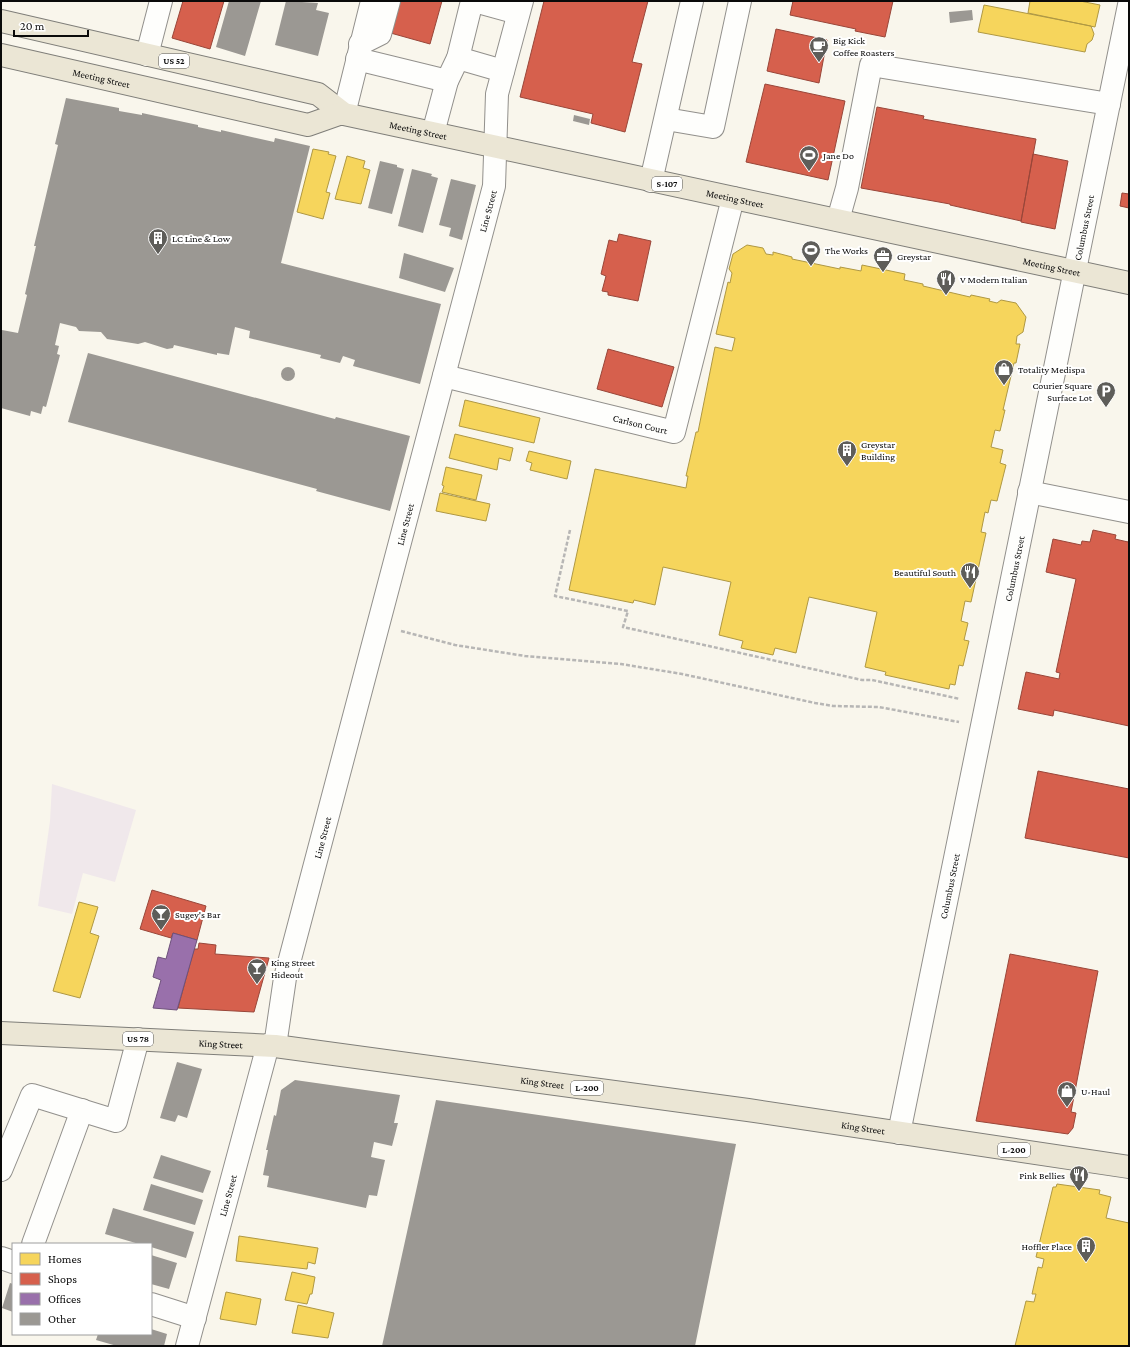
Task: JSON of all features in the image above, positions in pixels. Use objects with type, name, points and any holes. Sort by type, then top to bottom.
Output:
[{"type":"main road","name":"Meeting Street","points":[[1,21],[318,94],[343,113],[1129,283]]},
{"type":"main road","name":"Meeting Street","points":[[1,55],[308,125],[343,113]]},
{"type":"main road","name":"King Street","points":[[1,1033],[272,1045],[740,1109],[1129,1168]]},
{"type":"street","points":[[146,55],[161,1]]},
{"type":"street","points":[[343,113],[372,1]]},
{"type":"street","points":[[358,52],[380,34],[389,1]]},
{"type":"street","points":[[433,133],[447,81],[458,58],[473,1],[520,7]]},
{"type":"street","points":[[651,180],[692,1]]},
{"type":"street","points":[[666,119],[713,128],[740,1]]},
{"type":"street","name":"Columbus Street","points":[[899,1133],[1073,272],[1129,4]]},
{"type":"street","name":"Line Street","points":[[187,1346],[272,1045],[285,978],[494,186],[497,94],[520,7]]},
{"type":"street","points":[[358,52],[447,81]]},
{"type":"street","points":[[458,58],[503,70]]},
{"type":"street","points":[[838,220],[847,188],[870,65],[1109,104]]},
{"type":"street","name":"Carlson Court","points":[[444,376],[674,432],[733,198]]},
{"type":"street","points":[[1029,492],[1129,512]]},
{"type":"street","points":[[1,1170],[32,1095],[116,1121],[138,1039]]},
{"type":"street","points":[[33,1243],[82,1110]]},
{"type":"street","points":[[1,1258],[12,1262]]},
{"type":"street","points":[[152,1304],[195,1318]]},
{"type":"path","points":[[570,530],[555,596],[628,611],[623,627],[862,680],[872,680],[960,699]]},
{"type":"path","points":[[378,626],[455,645],[525,656],[621,664],[682,674],[815,703],[897,710],[982,726]]},
{"type":"shaded area","points":[[52,784],[136,810],[115,882],[83,873],[72,914],[38,906],[50,821]]},
{"type":"building: Homes","points":[[1030,1],[1080,1],[1100,5],[1095,27],[1028,13]]},
{"type":"building: Homes","points":[[984,5],[1091,26],[1094,34],[1092,40],[1087,44],[1085,52],[978,32]]},
{"type":"building: Homes","points":[[313,149],[329,152],[328,154],[336,156],[326,192],[330,193],[323,219],[297,212]]},
{"type":"building: Homes","points":[[347,156],[365,161],[363,168],[370,170],[361,204],[335,199]]},
{"type":"building: Homes","name":"Greystar Building","points":[[747,245],[763,248],[766,254],[773,255],[773,252],[792,257],[792,259],[840,269],[840,267],[861,271],[862,265],[905,274],[904,280],[923,284],[923,286],[970,297],[971,295],[990,299],[989,301],[997,303],[1001,300],[1016,303],[1026,317],[1023,332],[1017,336],[1016,344],[1020,344],[1003,410],[1005,410],[1000,431],[995,430],[991,447],[1003,450],[1000,463],[1006,465],[997,501],[991,500],[988,513],[985,512],[981,532],[986,533],[971,602],[965,601],[961,621],[968,623],[964,640],[969,641],[963,666],[959,665],[955,685],[950,684],[949,689],[885,675],[886,672],[865,667],[877,612],[809,597],[796,653],[775,648],[773,655],[741,648],[743,641],[719,635],[731,582],[663,567],[655,605],[634,600],[633,603],[569,590],[595,469],[686,488],[688,476],[686,476],[696,432],[698,432],[715,347],[732,351],[735,338],[716,334],[728,282],[730,283],[732,273],[729,269],[733,254]]},
{"type":"building: Homes","points":[[465,400],[540,418],[534,443],[459,426]]},
{"type":"building: Homes","points":[[455,434],[513,448],[510,461],[499,458],[497,470],[449,458]]},
{"type":"building: Homes","points":[[529,451],[571,461],[567,479],[530,470],[532,463],[526,461]]},
{"type":"building: Homes","points":[[446,467],[482,475],[476,500],[442,492]]},
{"type":"building: Homes","points":[[440,493],[490,504],[486,521],[436,511]]},
{"type":"building: Homes","points":[[79,902],[98,907],[90,933],[99,936],[80,998],[53,991]]},
{"type":"building: Homes","name":"Hoffler Place","points":[[1057,1184],[1100,1190],[1099,1194],[1111,1197],[1106,1218],[1129,1223],[1129,1346],[1015,1346],[1026,1301],[1034,1302],[1036,1294],[1032,1294],[1038,1267],[1042,1268],[1044,1259],[1036,1257],[1053,1187],[1056,1187]]},
{"type":"building: Homes","points":[[239,1236],[318,1248],[315,1264],[308,1262],[307,1269],[236,1261]]},
{"type":"building: Homes","points":[[292,1272],[315,1277],[312,1294],[310,1294],[307,1304],[285,1300]]},
{"type":"building: Homes","points":[[226,1292],[261,1299],[256,1325],[220,1319]]},
{"type":"building: Homes","points":[[298,1305],[334,1313],[328,1338],[292,1333]]},
{"type":"building: Shops","points":[[183,1],[224,1],[210,49],[172,38]]},
{"type":"building: Shops","points":[[396,1],[442,1],[430,44],[387,32]]},
{"type":"building: Shops","points":[[544,1],[648,1],[632,62],[642,64],[625,132],[591,123],[593,114],[520,97]]},
{"type":"building: Shops","points":[[793,1],[893,1],[885,37],[855,31],[856,29],[790,15]]},
{"type":"building: Shops","points":[[776,29],[827,40],[819,83],[767,71]]},
{"type":"building: Shops","points":[[765,84],[845,101],[828,180],[746,162]]},
{"type":"building: Shops","points":[[877,107],[924,116],[923,119],[1036,139],[1021,221],[950,204],[861,188]]},
{"type":"building: Shops","points":[[1033,154],[1068,161],[1055,229],[1021,222]]},
{"type":"building: Shops","points":[[1122,193],[1129,194],[1129,208],[1120,206]]},
{"type":"building: Shops","points":[[619,234],[651,241],[638,301],[608,295],[608,292],[602,291],[606,276],[601,274],[609,240],[617,242]]},
{"type":"building: Shops","points":[[608,349],[674,367],[662,407],[597,389]]},
{"type":"building: Shops","points":[[1093,530],[1116,535],[1115,539],[1128,542],[1129,539],[1129,726],[1054,710],[1053,716],[1018,709],[1026,672],[1059,679],[1060,673],[1056,672],[1076,579],[1046,572],[1053,539],[1081,545],[1082,541],[1090,542]]},
{"type":"building: Shops","points":[[1038,771],[1129,789],[1129,858],[1025,838]]},
{"type":"building: Shops","points":[[152,890],[206,906],[197,940],[173,933],[171,938],[140,929]]},
{"type":"building: Shops","points":[[199,943],[216,945],[215,954],[269,958],[254,1012],[178,1008],[194,949],[198,949]]},
{"type":"building: Shops","points":[[1010,954],[1098,971],[1071,1112],[1076,1113],[1073,1128],[1068,1134],[976,1121]]},
{"type":"building: Offices","points":[[173,933],[197,940],[177,1010],[153,1008],[161,980],[153,977],[158,957],[166,959]]},
{"type":"building: Other","points":[[229,1],[261,1],[245,56],[216,47]]},
{"type":"building: Other","points":[[286,1],[318,3],[316,10],[329,13],[318,56],[275,45]]},
{"type":"building: Other","points":[[972,10],[973,20],[950,23],[949,12]]},
{"type":"building: Other","name":"LC Line & Low","points":[[66,98],[119,108],[119,111],[142,115],[142,113],[198,125],[198,127],[221,132],[221,130],[274,142],[275,138],[310,146],[281,263],[441,304],[420,384],[353,366],[355,360],[343,356],[340,363],[320,358],[321,355],[249,338],[250,331],[235,327],[229,355],[217,353],[217,355],[174,345],[173,348],[167,349],[145,342],[138,344],[107,339],[101,332],[79,331],[76,327],[60,323],[55,345],[59,346],[57,354],[60,355],[46,407],[43,406],[41,414],[31,411],[30,416],[1,408],[1,332],[2,330],[18,333],[36,246],[34,246],[58,145],[55,144]]},
{"type":"building: Other","points":[[574,115],[590,119],[589,125],[573,121]]},
{"type":"building: Other","points":[[380,161],[397,165],[397,167],[404,169],[392,214],[368,208]]},
{"type":"building: Other","points":[[412,169],[432,174],[431,176],[438,178],[423,233],[398,226]]},
{"type":"building: Other","points":[[451,179],[476,185],[462,240],[449,236],[451,228],[439,225]]},
{"type":"building: Other","points":[[404,253],[454,268],[445,292],[399,278]]},
{"type":"building: Other","points":[[88,353],[335,419],[336,417],[410,436],[390,511],[316,491],[317,489],[68,422]]},
{"type":"building: Other","points":[[285,367],[291,367],[295,371],[295,377],[291,381],[285,381],[281,377],[281,371]]},
{"type":"building: Other","points":[[177,1062],[202,1069],[187,1118],[178,1115],[175,1122],[160,1118]]},
{"type":"building: Other","points":[[295,1080],[400,1095],[394,1123],[398,1123],[392,1146],[374,1142],[371,1157],[385,1160],[377,1196],[369,1195],[366,1208],[267,1187],[269,1176],[263,1175],[268,1150],[266,1150],[274,1115],[276,1116],[281,1090]]},
{"type":"building: Other","points":[[436,1100],[736,1144],[695,1346],[382,1346]]},
{"type":"building: Other","points":[[161,1155],[211,1171],[203,1193],[153,1178]]},
{"type":"building: Other","points":[[151,1184],[203,1200],[195,1225],[143,1210]]},
{"type":"building: Other","points":[[113,1208],[194,1232],[186,1258],[152,1247],[152,1243],[136,1243],[105,1234]]},
{"type":"building: Other","points":[[152,1255],[177,1263],[169,1289],[152,1284]]},
{"type":"building: Other","points":[[10,1283],[12,1284],[12,1312],[2,1308]]},
{"type":"building: Other","points":[[152,1329],[167,1334],[164,1346],[117,1346],[96,1340],[98,1335],[152,1335]]},
{"type":"place","name":"Big Kick Coffee Roasters","points":[[819,63]]},
{"type":"place","name":"Jane Do","points":[[809,172]]},
{"type":"place","name":"LC Line & Low","points":[[158,255]]},
{"type":"place","name":"The Works","points":[[811,267]]},
{"type":"place","name":"Greystar","points":[[883,273]]},
{"type":"place","name":"V Modern Italian","points":[[946,296]]},
{"type":"place","name":"Totality Medispa","points":[[1004,386]]},
{"type":"place","name":"Courier Square Surface Lot","points":[[1106,408]]},
{"type":"place","name":"Greystar Building","points":[[847,467]]},
{"type":"place","name":"Beautiful South","points":[[970,589]]},
{"type":"place","name":"Sugey's Bar","points":[[161,931]]},
{"type":"place","name":"King Street Hideout","points":[[257,985]]},
{"type":"place","name":"U-Haul","points":[[1067,1108]]},
{"type":"place","name":"Pink Bellies","points":[[1079,1192]]},
{"type":"place","name":"Hoffler Place","points":[[1086,1263]]}]
